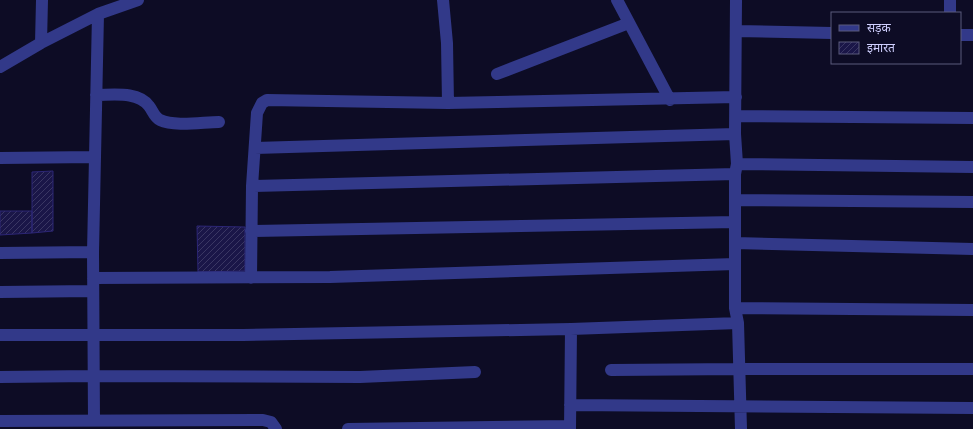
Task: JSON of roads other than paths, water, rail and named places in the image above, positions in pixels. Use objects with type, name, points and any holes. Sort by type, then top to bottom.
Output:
[{"type":"street","points":[[42,0],[42,43]]},
{"type":"street","points":[[0,67],[98,14],[138,0]]},
{"type":"street","points":[[443,0],[448,103]]},
{"type":"street","points":[[617,0],[670,100]]},
{"type":"street","points":[[736,0],[735,308],[738,323],[740,369],[740,429]]},
{"type":"street","points":[[950,0],[950,12]]},
{"type":"street","points":[[94,421],[92,376],[93,252],[98,14]]},
{"type":"street","points":[[498,74],[629,23]]},
{"type":"street","points":[[736,31],[831,33]]},
{"type":"street","points":[[961,34],[973,35]]},
{"type":"street","points":[[96,95],[122,95],[141,98],[149,105],[158,119],[166,122],[219,122]]},
{"type":"street","points":[[251,278],[252,186],[257,113],[262,103],[267,100],[448,103],[670,100],[736,97]]},
{"type":"street","points":[[736,116],[973,118]]},
{"type":"street","points":[[255,148],[735,134]]},
{"type":"street","points":[[0,158],[95,157]]},
{"type":"street","points":[[252,186],[736,169],[973,168]]},
{"type":"street","points":[[735,200],[973,202]]},
{"type":"street","points":[[251,231],[735,222]]},
{"type":"street","points":[[735,243],[973,249]]},
{"type":"street","points":[[0,252],[93,252]]},
{"type":"street","points":[[93,278],[338,277],[735,264]]},
{"type":"street","points":[[0,292],[93,291]]},
{"type":"street","points":[[735,308],[973,310]]},
{"type":"street","points":[[0,335],[243,335],[571,329],[738,323]]},
{"type":"street","points":[[348,429],[570,427],[571,329]]},
{"type":"street","points":[[611,370],[973,369]]},
{"type":"street","points":[[0,377],[360,377],[475,372]]},
{"type":"street","points":[[570,405],[973,408]]},
{"type":"street","points":[[0,421],[251,419],[263,420],[274,426]]}]
